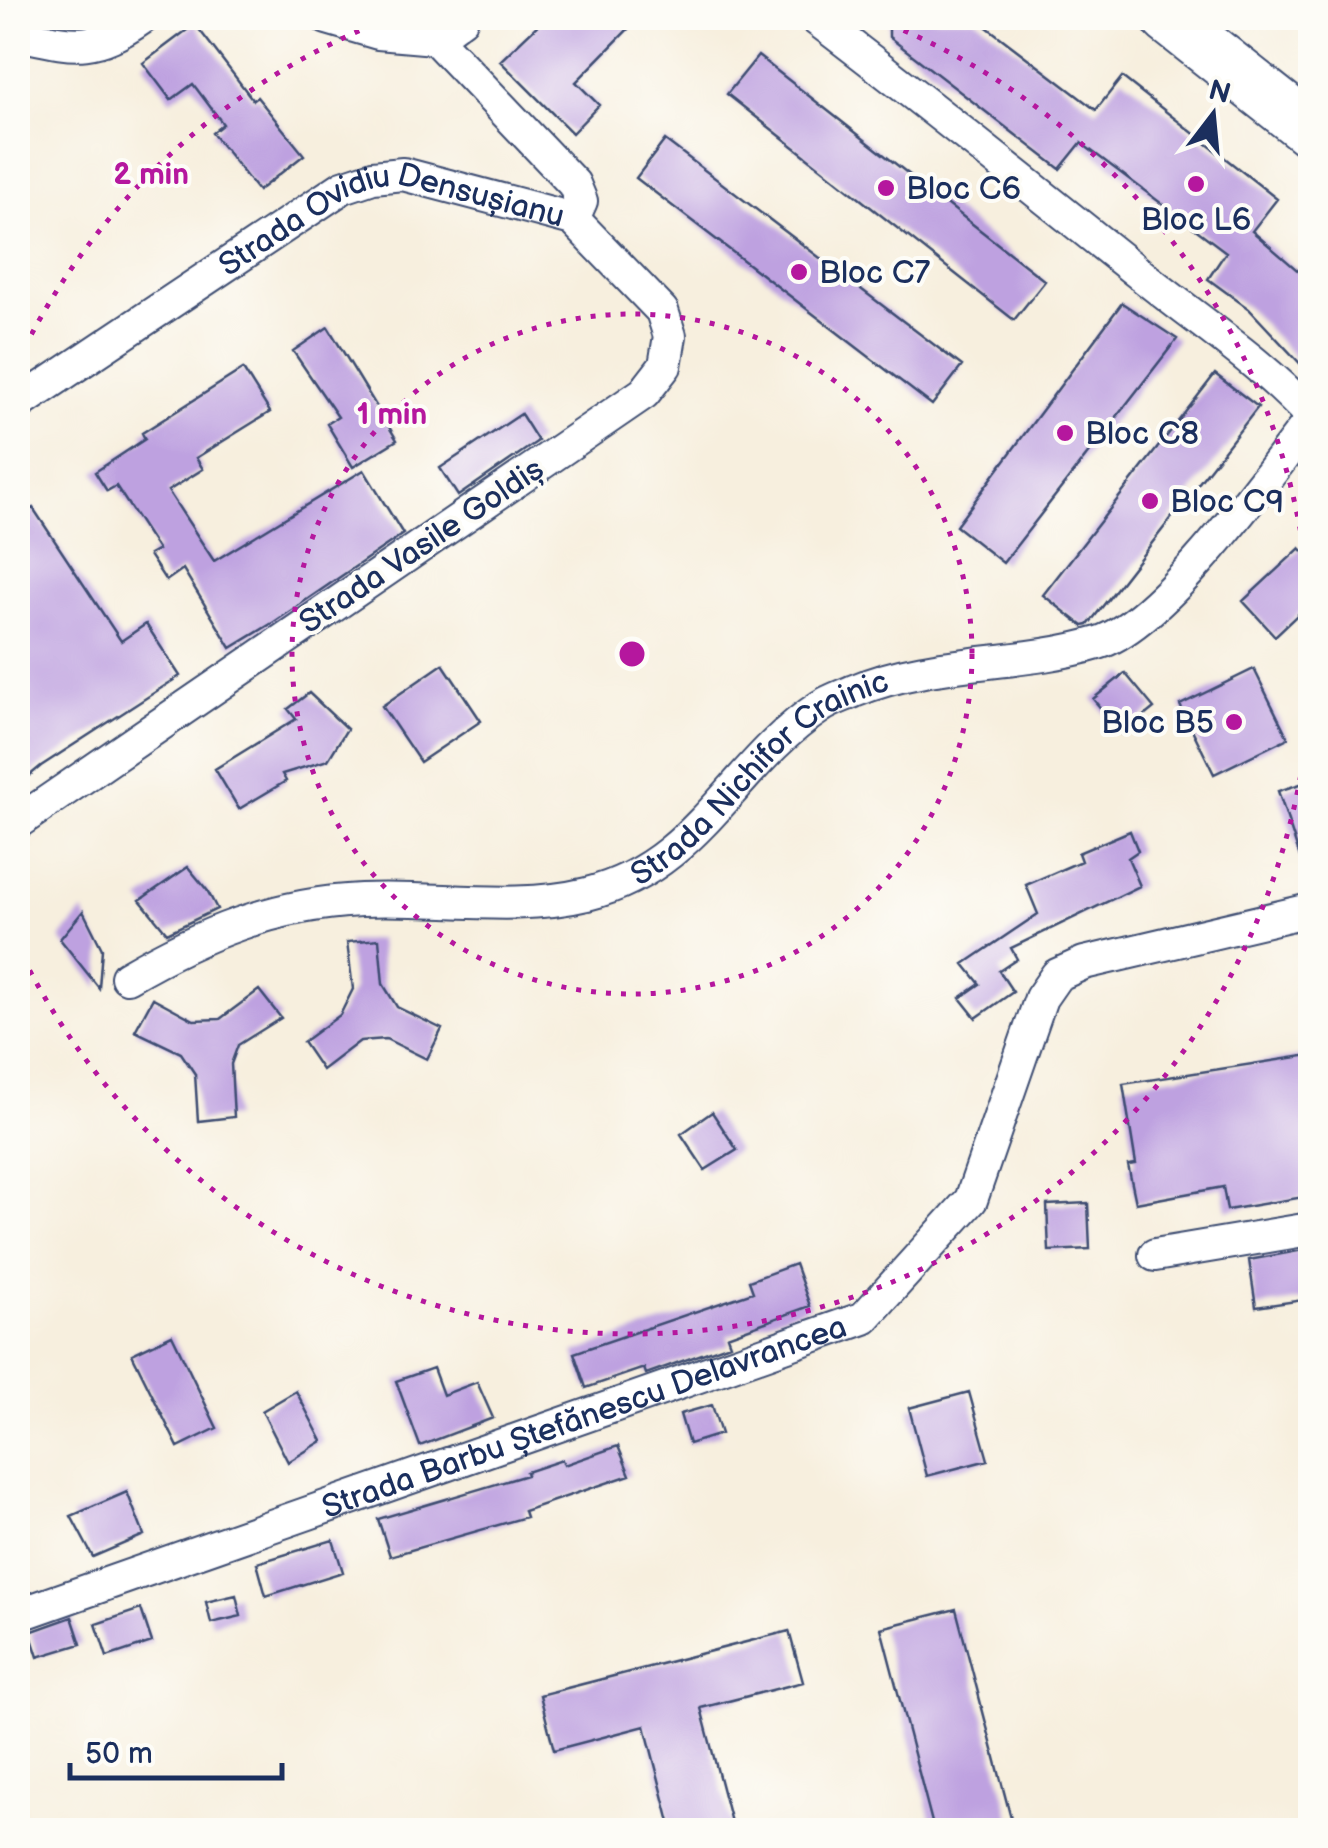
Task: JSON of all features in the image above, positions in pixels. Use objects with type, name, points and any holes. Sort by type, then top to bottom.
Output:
[{"type":"main road","points":[[1168,18],[1310,130]]},
{"type":"street","points":[[18,34],[73,45],[114,37],[142,18]]},
{"type":"street","points":[[327,18],[434,38],[462,18]]},
{"type":"street","points":[[837,24],[1278,381],[1310,418]]},
{"type":"street","name":"Strada Ovidiu Densușianu","points":[[18,404],[343,187],[358,182],[403,174],[573,219],[580,201],[574,184],[434,38]]},
{"type":"street","name":"Strada Vasile Goldiș","points":[[18,822],[644,393],[664,366],[670,336],[662,312],[573,219]]},
{"type":"street","name":"Strada Nichifor Crainic","points":[[127,977],[187,942],[273,912],[360,900],[494,904],[588,894],[648,870],[698,830],[782,736],[822,705],[880,681],[943,666],[1102,642],[1143,619],[1181,579],[1310,418]]},
{"type":"street","name":"Strada Barbu Ștefănescu Delavrancea","points":[[18,1615],[864,1318],[971,1200],[1041,998],[1056,975],[1084,963],[1310,910]]},
{"type":"street","points":[[1155,1255],[1310,1229]]},
{"type":"building","points":[[545,18],[639,18],[576,82],[599,105],[572,133],[500,61]]},
{"type":"building","name":"Bloc L6","points":[[889,18],[975,18],[1096,110],[1122,77],[1277,199],[1252,231],[1310,281],[1310,374],[1249,309],[1208,279],[1226,252],[1081,143],[1060,169],[889,37]]},
{"type":"building","points":[[195,24],[253,100],[257,97],[304,155],[258,191],[212,133],[223,124],[193,84],[171,100],[143,63]]},
{"type":"building","name":"Bloc C6","points":[[758,56],[1045,281],[1014,320],[727,94]]},
{"type":"building","name":"Bloc C7","points":[[665,140],[962,366],[932,405],[636,178]]},
{"type":"building","name":"Bloc C8","points":[[1122,303],[1177,339],[1003,563],[956,526]]},
{"type":"building","points":[[328,327],[397,440],[353,467],[327,424],[338,417],[293,351]]},
{"type":"building","points":[[243,369],[270,412],[196,458],[203,469],[168,491],[214,561],[364,470],[403,534],[231,648],[183,569],[166,581],[149,555],[158,550],[116,486],[107,491],[95,472],[145,439],[142,433]]},
{"type":"building","name":"Bloc C9","points":[[1215,374],[1258,407],[1088,625],[1083,626],[1043,595]]},
{"type":"building","points":[[521,414],[538,441],[458,496],[440,468]]},
{"type":"building","points":[[33,508],[121,641],[146,624],[180,676],[18,785],[18,518]]},
{"type":"building","points":[[1300,548],[1310,558],[1310,603],[1275,636],[1243,601]]},
{"type":"building","points":[[443,664],[481,721],[420,762],[382,706]]},
{"type":"building","name":"Bloc B5","points":[[1254,669],[1288,738],[1214,774],[1180,705]]},
{"type":"building","points":[[1125,673],[1154,708],[1122,734],[1093,699]]},
{"type":"building","points":[[309,693],[347,729],[328,760],[282,774],[286,781],[239,809],[215,769],[296,719],[288,709]]},
{"type":"building","points":[[1310,781],[1310,875],[1306,875],[1278,791]]},
{"type":"building","points":[[1130,831],[1138,851],[1128,858],[1140,886],[1011,948],[1017,959],[999,971],[1013,992],[976,1018],[960,998],[980,984],[964,964],[1038,914],[1026,885],[1081,861],[1078,853]]},
{"type":"building","points":[[188,867],[217,909],[167,933],[140,900]]},
{"type":"building","points":[[83,911],[102,949],[99,988],[60,939]]},
{"type":"building","points":[[379,939],[383,984],[397,1007],[442,1029],[427,1059],[386,1039],[360,1041],[322,1070],[303,1042],[340,1015],[353,989],[347,942]]},
{"type":"building","points":[[259,990],[281,1018],[238,1045],[231,1064],[234,1117],[198,1121],[195,1074],[181,1053],[135,1031],[153,998],[194,1020],[220,1019]]},
{"type":"building","points":[[1310,1055],[1310,1196],[1227,1210],[1223,1187],[1136,1203],[1128,1165],[1136,1164],[1123,1084]]},
{"type":"building","points":[[712,1112],[737,1150],[705,1170],[681,1134]]},
{"type":"building","points":[[1088,1203],[1090,1249],[1049,1251],[1047,1205]]},
{"type":"building","points":[[1309,1249],[1310,1299],[1256,1307],[1249,1260]]},
{"type":"building","points":[[795,1264],[810,1306],[727,1336],[730,1344],[646,1374],[644,1368],[586,1388],[574,1353],[753,1292],[749,1281]]},
{"type":"building","points":[[172,1335],[217,1428],[178,1447],[132,1354]]},
{"type":"building","points":[[433,1368],[443,1395],[477,1382],[493,1418],[420,1446],[396,1381]]},
{"type":"building","points":[[296,1391],[322,1441],[288,1462],[262,1411]]},
{"type":"building","points":[[969,1392],[988,1460],[927,1476],[909,1408]]},
{"type":"building","points":[[712,1405],[721,1434],[689,1444],[680,1414]]},
{"type":"building","points":[[618,1446],[630,1475],[524,1511],[526,1517],[390,1556],[378,1519]]},
{"type":"building","points":[[127,1492],[144,1535],[93,1557],[71,1516]]},
{"type":"building","points":[[333,1540],[343,1572],[266,1596],[257,1563]]},
{"type":"building","points":[[236,1595],[241,1616],[211,1623],[206,1602]]},
{"type":"building","points":[[141,1609],[152,1642],[107,1657],[96,1624]]},
{"type":"building","points":[[956,1609],[1014,1830],[934,1830],[881,1628]]},
{"type":"building","points":[[72,1617],[81,1644],[38,1657],[30,1632]]},
{"type":"building","points":[[789,1631],[803,1682],[701,1708],[733,1830],[672,1830],[645,1726],[554,1750],[540,1695]]},
{"type":"place","name":"Bloc L6","points":[[1196,184]]},
{"type":"place","name":"Bloc C6","points":[[886,188]]},
{"type":"place","name":"Bloc C7","points":[[799,272]]},
{"type":"place","name":"Bloc C8","points":[[1065,433]]},
{"type":"place","name":"Bloc C9","points":[[1150,501]]},
{"type":"place","name":"Bloc B5","points":[[1234,722]]}]
